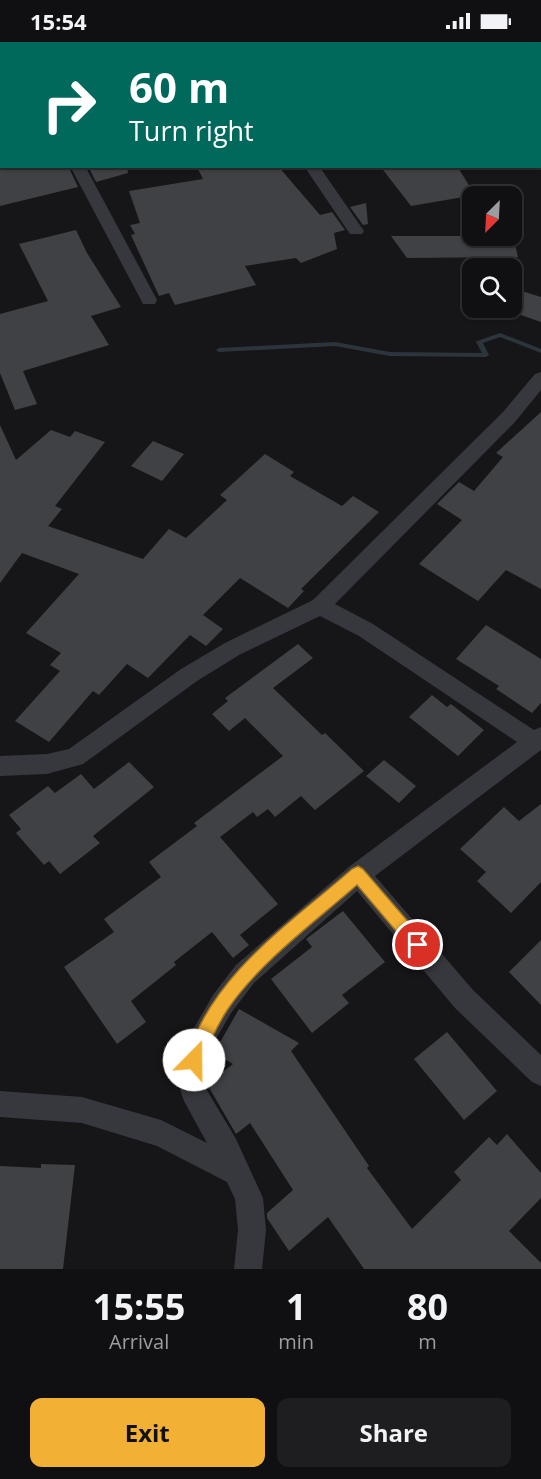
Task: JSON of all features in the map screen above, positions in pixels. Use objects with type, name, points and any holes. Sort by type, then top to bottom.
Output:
[{"type":"street","points":[[78,168],[149,300]]},
{"type":"street","points":[[311,168],[356,231]]},
{"type":"street","points":[[0,766],[47,764],[75,757],[189,675],[232,649],[320,606],[509,417],[541,378]]},
{"type":"street","points":[[248,1269],[252,1230],[249,1198],[193,1092],[189,1077],[199,1044],[222,1004],[245,974],[358,874],[538,739],[366,630],[320,606]]},
{"type":"street","points":[[358,874],[464,999],[541,1073]]},
{"type":"street","points":[[0,1104],[82,1110],[161,1134],[237,1172]]},
{"type":"building","points":[[0,168],[69,168],[78,187],[0,206]]},
{"type":"building","points":[[89,168],[127,168],[128,173],[96,182]]},
{"type":"building","points":[[280,168],[320,215],[332,212],[345,230],[334,233],[337,249],[301,263],[296,258],[245,266],[256,285],[175,305],[169,293],[159,296],[131,235],[135,234],[130,225],[140,223],[129,191],[203,179],[198,169]]},
{"type":"building","points":[[382,168],[458,168],[469,186],[462,186],[462,197],[411,206]]},
{"type":"building","points":[[366,203],[368,224],[363,225],[350,207]]},
{"type":"building","points":[[76,230],[87,253],[121,307],[91,316],[109,345],[23,371],[37,404],[15,410],[0,373],[0,314],[48,301],[19,244]]},
{"type":"building","points":[[391,236],[462,236],[462,246],[515,246],[518,257],[407,258]]},
{"type":"building","points":[[522,291],[541,297],[541,322],[522,315]]},
{"type":"building","points":[[541,412],[541,589],[506,570],[478,601],[419,564],[462,520],[437,504],[459,482],[474,491],[503,457],[496,453]]},
{"type":"building","points":[[0,425],[16,460],[51,430],[70,437],[75,431],[105,442],[55,506],[62,509],[48,526],[143,559],[169,529],[186,538],[227,500],[220,495],[265,454],[294,472],[290,476],[342,506],[353,496],[379,512],[301,589],[304,591],[288,608],[240,578],[203,615],[223,629],[206,646],[190,635],[148,678],[127,664],[99,695],[93,691],[49,742],[15,721],[60,671],[50,665],[61,653],[26,633],[79,574],[22,553],[0,583]]},
{"type":"building","points":[[153,441],[184,454],[162,481],[131,466]]},
{"type":"building","points":[[486,625],[541,659],[541,703],[532,713],[496,689],[499,686],[456,659]]},
{"type":"building","points":[[298,644],[313,658],[273,688],[364,771],[315,810],[301,796],[275,817],[268,809],[257,817],[253,812],[220,837],[278,904],[240,935],[249,945],[233,958],[212,932],[174,962],[176,965],[131,1001],[146,1022],[117,1044],[64,967],[114,932],[104,919],[161,877],[149,862],[197,826],[194,823],[283,756],[245,718],[229,731],[212,714],[228,701],[225,698]]},
{"type":"building","points":[[432,695],[447,707],[451,704],[484,730],[458,756],[409,717]]},
{"type":"building","points":[[384,760],[416,786],[399,803],[366,776]]},
{"type":"building","points":[[129,762],[154,787],[93,836],[100,843],[60,874],[49,861],[44,865],[16,833],[21,829],[9,815],[48,786],[55,793],[81,774],[94,789]]},
{"type":"building","points":[[541,804],[541,882],[511,913],[477,881],[486,872],[460,849],[504,807],[519,821]]},
{"type":"building","points":[[343,911],[385,962],[342,995],[349,1003],[312,1033],[271,979],[312,947],[306,939]]},
{"type":"building","points":[[541,940],[541,1005],[509,972]]},
{"type":"building","points":[[239,1009],[299,1043],[291,1051],[369,1166],[367,1168],[412,1229],[461,1180],[454,1172],[489,1137],[497,1145],[507,1134],[541,1173],[541,1198],[509,1231],[541,1263],[541,1269],[364,1269],[328,1217],[289,1251],[267,1218],[267,1213],[293,1190],[250,1123],[236,1134],[207,1084],[233,1064],[214,1053]]},
{"type":"building","points":[[447,1032],[497,1091],[464,1120],[414,1059]]},
{"type":"building","points":[[41,1164],[75,1165],[63,1269],[0,1269],[0,1166],[41,1168]]},
{"type":"waterway","points":[[219,350],[335,344],[390,354],[486,355],[479,342],[500,335],[541,351]]},
{"type":"route","points":[[194,1060],[199,1044],[222,1004],[245,974],[358,874],[418,945]]}]
